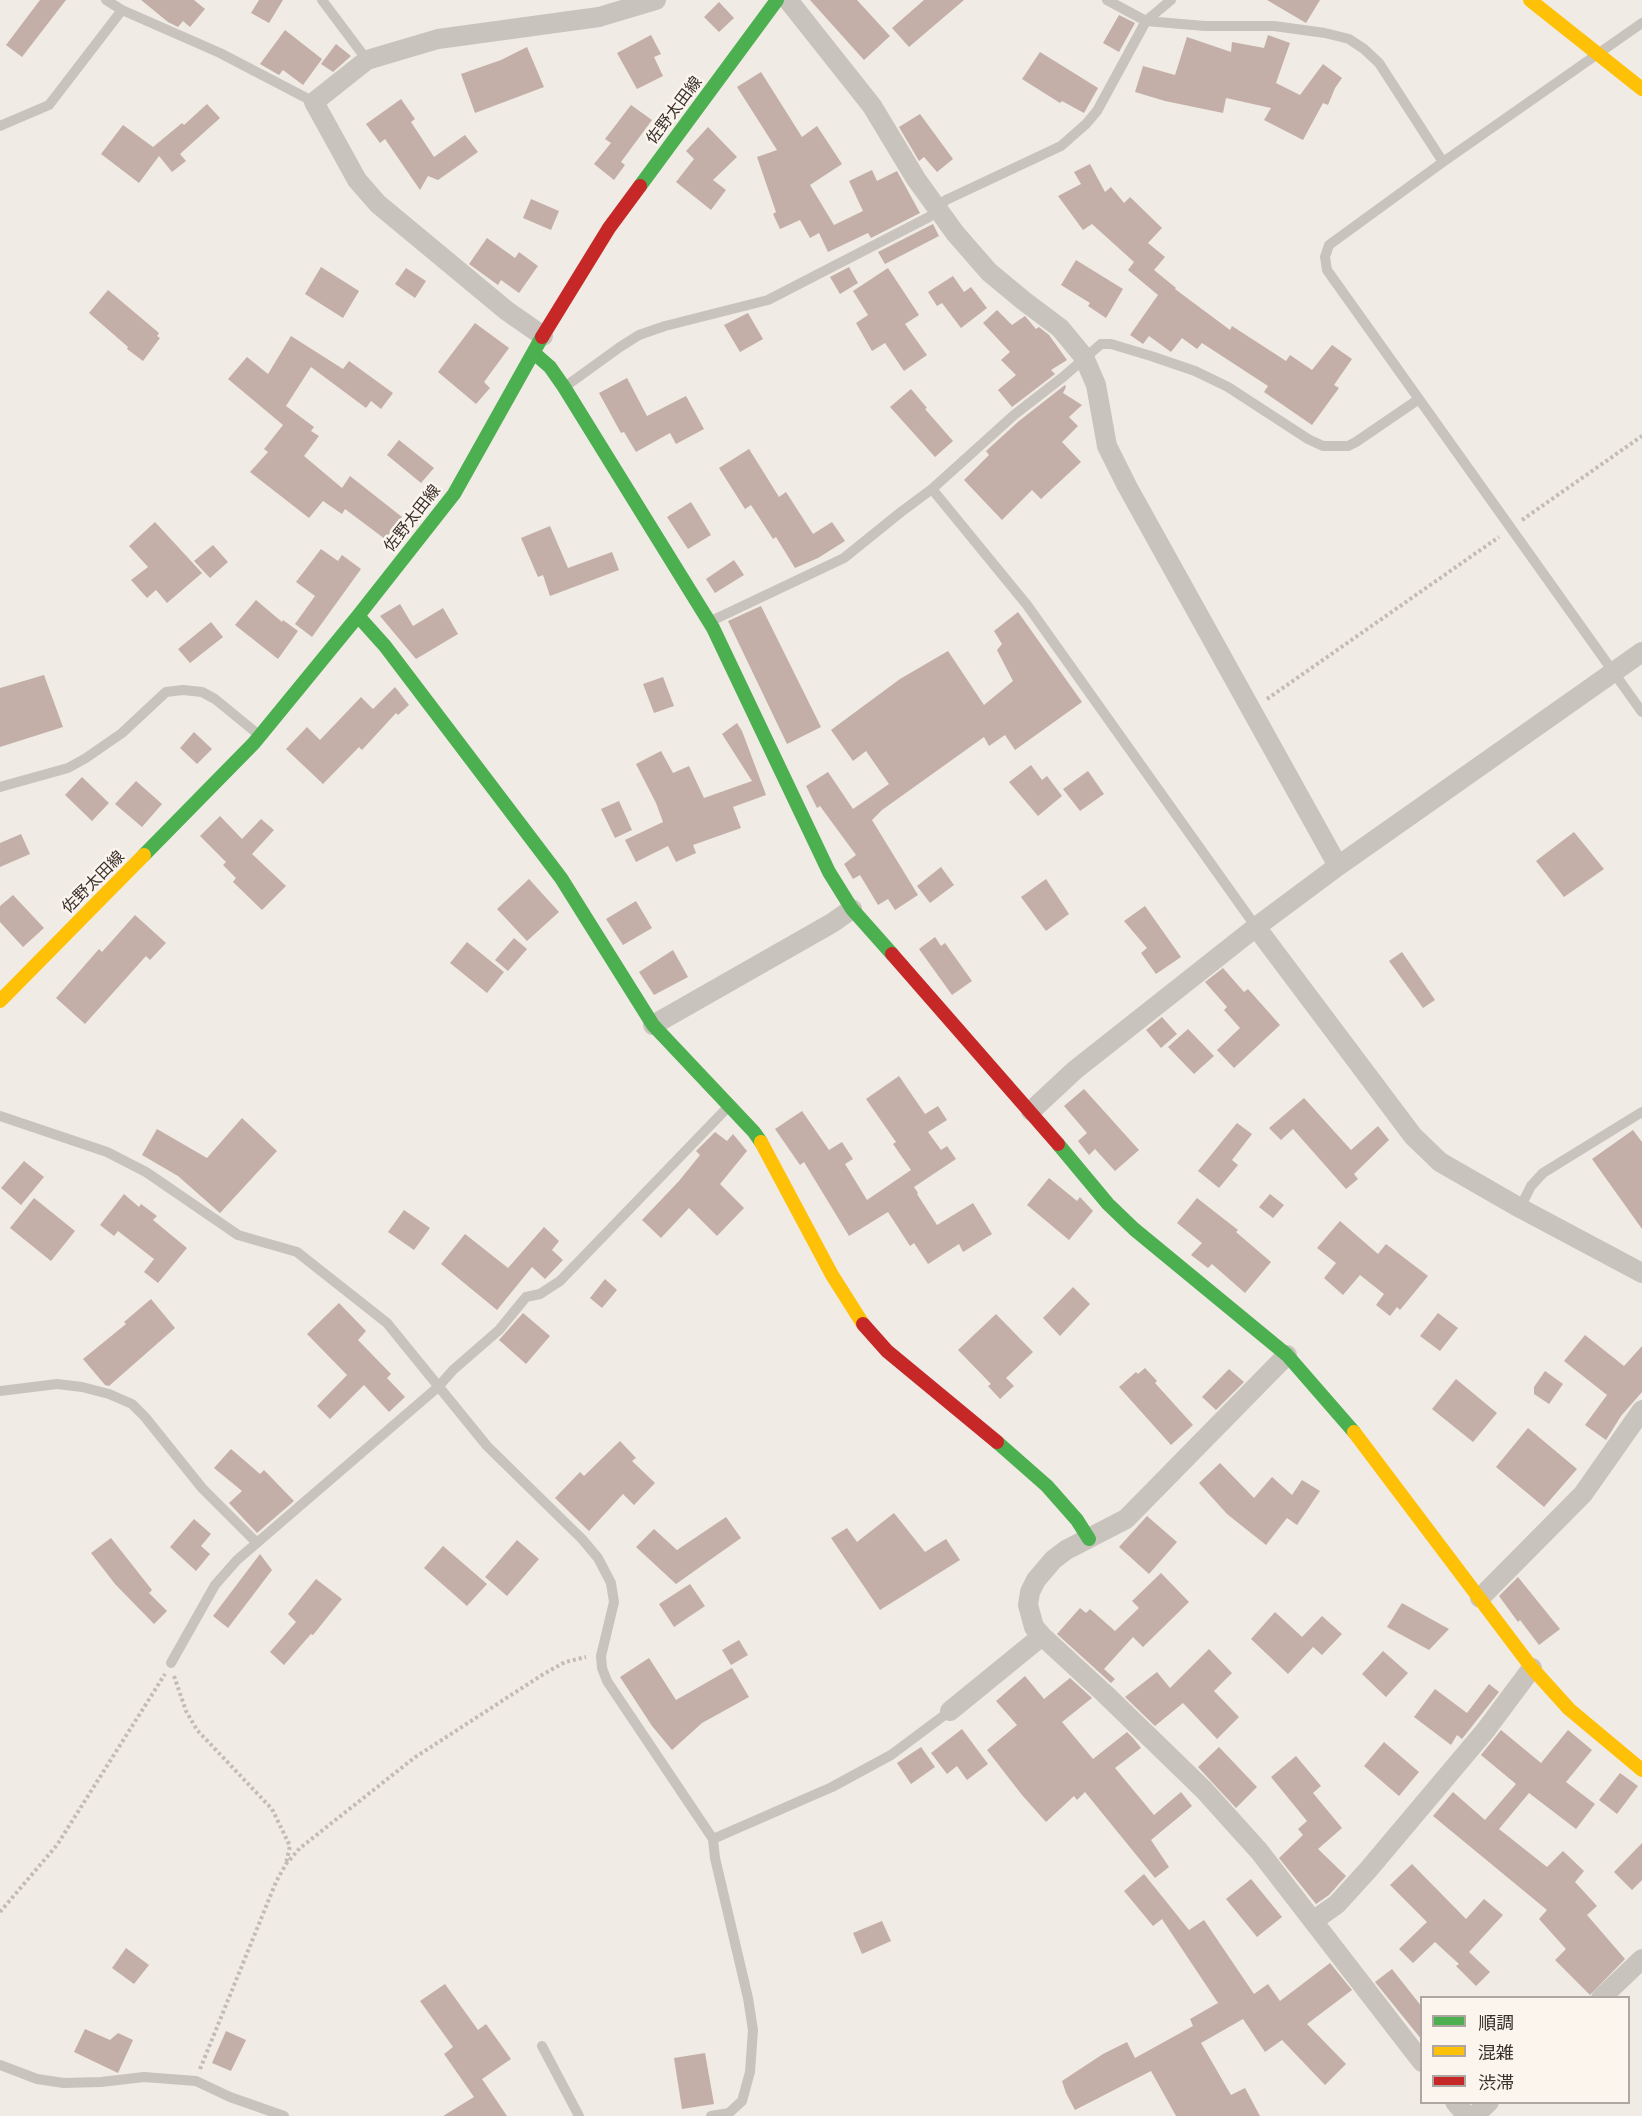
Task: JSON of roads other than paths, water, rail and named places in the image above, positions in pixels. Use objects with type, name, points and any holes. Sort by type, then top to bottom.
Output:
[{"type":"street","points":[[656,0],[599,17],[438,39],[368,60],[314,102],[357,180],[378,204],[507,311],[539,344],[550,367],[709,622],[829,872],[852,909],[1031,1111],[1108,1204],[1287,1355],[1343,1417],[1533,1668],[1569,1709],[1642,1770]]},
{"type":"street","name":"佐野太田線","points":[[0,1001],[260,735],[454,494],[539,344],[609,228],[777,0]]},
{"type":"street","points":[[788,0],[872,106],[937,210],[989,272],[1060,328],[1084,357],[1096,386],[1107,446],[1338,866]]},
{"type":"street","points":[[1530,0],[1642,89]]},
{"type":"street","points":[[358,616],[385,646],[561,878],[653,1025],[754,1132],[767,1151],[832,1275],[867,1330],[886,1351],[1047,1486],[1077,1520],[1089,1539]]},
{"type":"street","points":[[1031,1111],[1076,1070],[1256,927],[1338,866],[1642,652]]},
{"type":"street","points":[[653,1025],[832,923],[852,909]]},
{"type":"street","points":[[1256,927],[1413,1136],[1440,1162],[1642,1273]]},
{"type":"street","points":[[1287,1355],[1126,1519],[1066,1550],[1053,1560],[1036,1580],[1030,1592],[1028,1605],[1034,1626],[1042,1636],[1204,1790],[1258,1851],[1420,2059]]},
{"type":"street","points":[[1480,1598],[1583,1494],[1642,1410]]},
{"type":"street","points":[[950,1711],[1042,1636]]},
{"type":"street","points":[[1313,1921],[1337,1904],[1368,1870],[1485,1731],[1533,1668]]},
{"type":"street","points":[[1603,1996],[1642,1959]]},
{"type":"street","points":[[1456,2104],[1467,2116]]},
{"type":"street","points":[[1474,2116],[1488,2104]]},
{"type":"lane","points":[[106,0],[122,10],[220,53],[314,102]]},
{"type":"lane","points":[[322,0],[368,60]]},
{"type":"lane","points":[[1107,0],[1146,21],[1205,26],[1274,26],[1325,33],[1349,39],[1364,48],[1379,63],[1443,162]]},
{"type":"lane","points":[[564,387],[639,335],[676,323],[768,300],[929,217],[946,200],[1052,151],[1072,138],[1097,111],[1146,21],[1171,0]]},
{"type":"lane","points":[[0,126],[49,105],[122,10]]},
{"type":"lane","points":[[1642,23],[1329,245],[1325,257],[1327,270],[1642,712]]},
{"type":"lane","points":[[709,622],[844,558],[932,489],[1014,415],[1101,344],[1111,344],[1195,371],[1228,387],[1308,439],[1323,446],[1347,446],[1356,442],[1419,399]]},
{"type":"lane","points":[[932,489],[1027,605],[1256,927]]},
{"type":"lane","points":[[0,787],[68,768],[86,758],[122,733],[166,692],[183,690],[202,692],[215,699],[260,735]]},
{"type":"lane","points":[[171,1663],[215,1585],[237,1560],[438,1387],[453,1370],[499,1330],[526,1297],[540,1294],[560,1281],[729,1106]]},
{"type":"lane","points":[[1520,1208],[1531,1186],[1543,1173],[1642,1112]]},
{"type":"lane","points":[[0,1116],[107,1152],[146,1172],[238,1235],[297,1252],[387,1323],[487,1446],[582,1539],[598,1558],[611,1583],[614,1602],[602,1656],[602,1668],[607,1681],[713,1839],[715,1858],[748,1998],[753,2030],[750,2072],[742,2101],[729,2112],[711,2116]]},
{"type":"lane","points":[[0,1391],[57,1384],[82,1387],[132,1404],[202,1488],[256,1543]]},
{"type":"lane","points":[[713,1839],[832,1787],[891,1755],[950,1711]]},
{"type":"lane","points":[[542,2046],[579,2116]]},
{"type":"lane","points":[[0,2065],[37,2079],[64,2083],[144,2077],[196,2081],[230,2097],[284,2116]]}]
